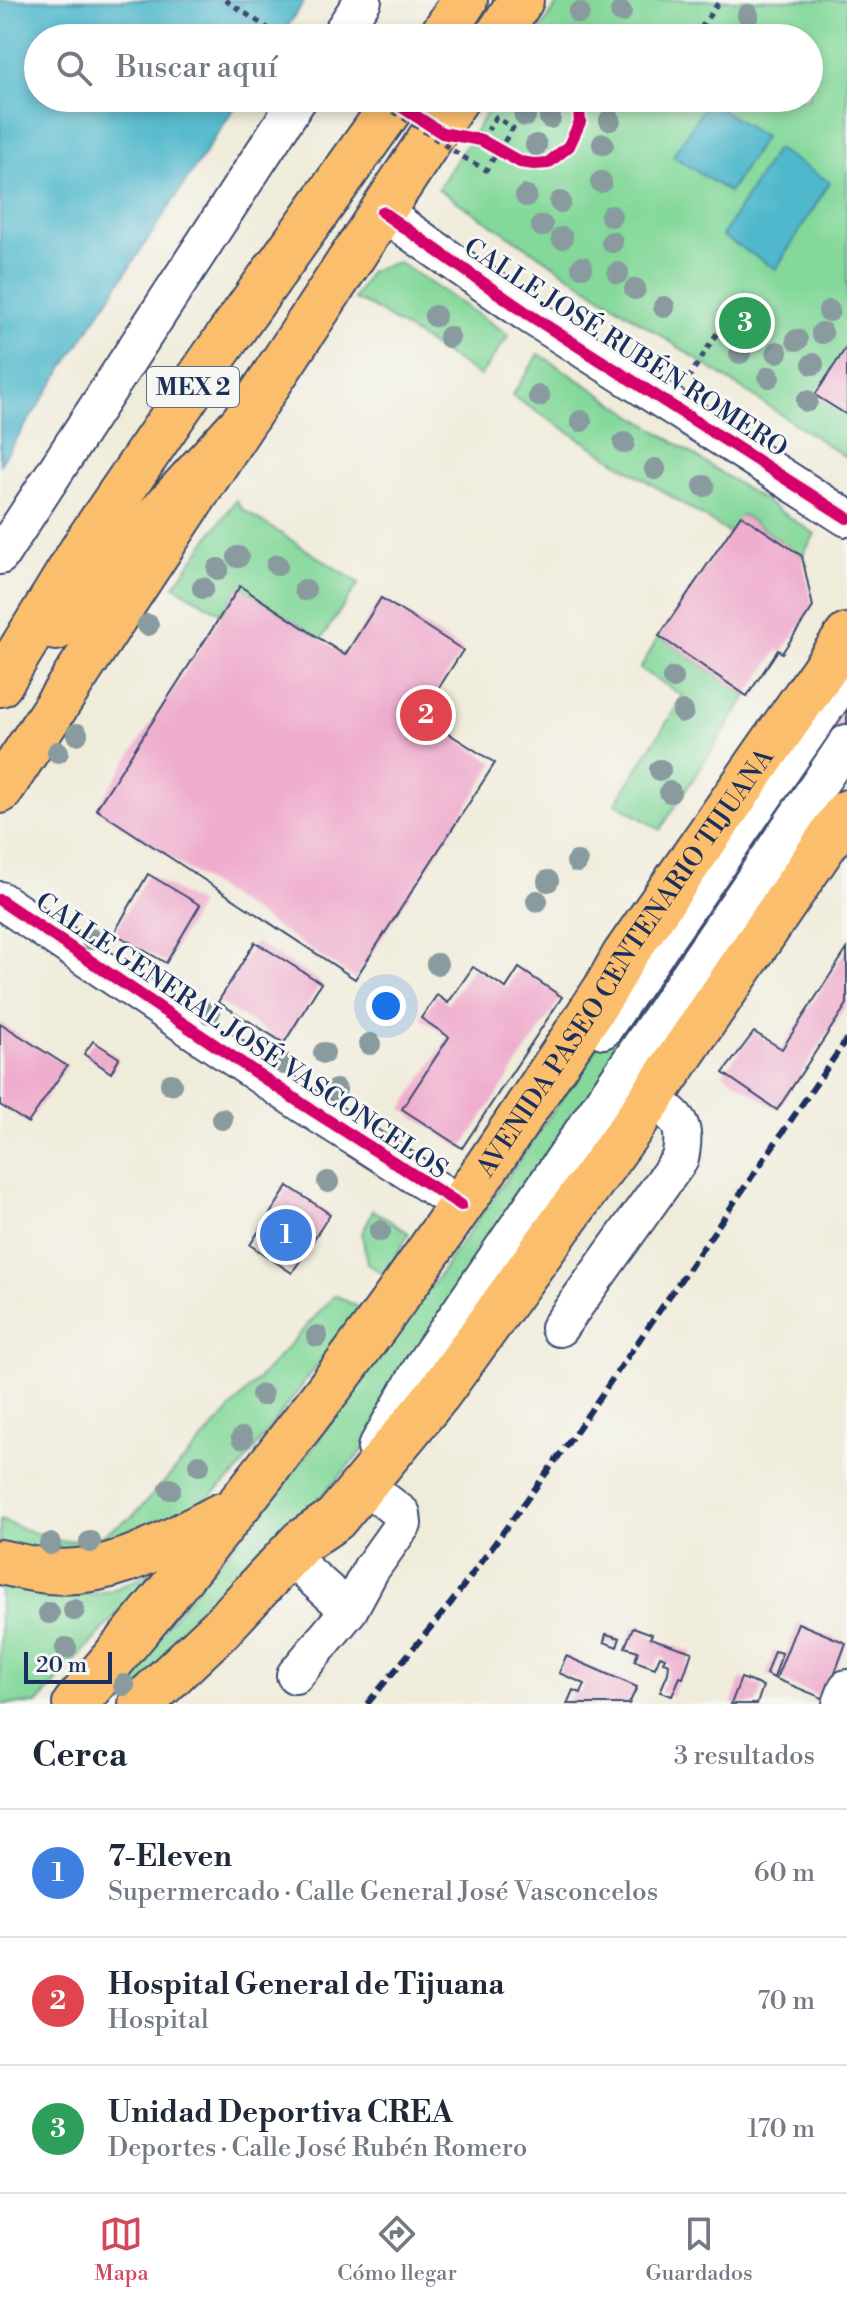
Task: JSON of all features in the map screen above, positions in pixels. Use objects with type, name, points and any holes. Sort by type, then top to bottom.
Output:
[{"type":"main road","points":[[449,24],[465,0]]},
{"type":"main road","points":[[505,24],[521,0]]},
{"type":"main road","name":"MEX 2","points":[[0,686],[95,529],[388,112]]},
{"type":"main road","points":[[0,791],[382,212],[455,117]]},
{"type":"main road","points":[[0,686],[238,428]]},
{"type":"main road","name":"AVENIDA PASEO CENTENARIO TIJUANA","points":[[75,1704],[137,1632],[341,1372],[461,1205],[605,990],[624,956],[847,636]]},
{"type":"main road","points":[[178,1704],[311,1562],[335,1519],[439,1393],[512,1295],[847,812]]},
{"type":"main road","points":[[0,1562],[50,1572],[91,1569],[133,1559],[235,1509]]},
{"type":"main road","points":[[141,1704],[221,1628],[301,1542],[335,1519]]},
{"type":"street","points":[[347,24],[363,0]]},
{"type":"street","points":[[0,556],[290,112]]},
{"type":"street","name":"CALLE JOSÉ RUBÉN ROMERO","points":[[382,212],[541,322],[847,518]]},
{"type":"street","points":[[235,1509],[337,1405],[448,1256],[847,676]]},
{"type":"street","points":[[335,1519],[424,1364],[847,743]]},
{"type":"street","name":"CALLE GENERAL JOSÉ VASCONCELOS","points":[[0,900],[304,1105],[461,1205]]},
{"type":"street","points":[[559,1328],[680,1159],[685,1135],[673,1114],[650,1098]]},
{"type":"street","points":[[295,1675],[349,1610],[371,1569],[403,1524],[402,1514],[363,1484]]},
{"type":"street","points":[[304,1570],[349,1610]]},
{"type":"street","points":[[841,1704],[847,1688]]},
{"type":"path","points":[[225,0],[262,24]]},
{"type":"path","points":[[239,0],[276,24]]},
{"type":"path","points":[[704,24],[720,0]]},
{"type":"path","points":[[394,112],[486,170],[513,128],[496,117],[485,135],[509,156]]},
{"type":"path","points":[[410,112],[442,133],[455,117]]},
{"type":"path","points":[[703,355],[726,319]]},
{"type":"green space","points":[[560,0],[847,0],[847,458],[438,189],[487,112],[823,112],[823,24],[544,24]]},
{"type":"green space","points":[[398,262],[509,335],[480,376],[354,299],[370,271]]},
{"type":"green space","points":[[539,354],[815,534],[802,556],[742,515],[729,533],[512,396]]},
{"type":"green space","points":[[236,500],[242,509],[359,583],[321,639],[240,587],[222,614],[174,586]]},
{"type":"green space","points":[[659,636],[747,696],[660,830],[616,803],[683,696],[640,669]]},
{"type":"green space","points":[[805,755],[819,765],[438,1364],[334,1483],[124,1704],[101,1704],[303,1461],[435,1281]]},
{"type":"green space","points":[[373,1210],[409,1233],[385,1276],[367,1263],[362,1234]]},
{"type":"green space","points":[[335,1295],[360,1308],[235,1475],[199,1505],[87,1560],[0,1543],[0,1520],[57,1541],[93,1540],[133,1516]]},
{"type":"green space","points":[[156,1570],[37,1704],[0,1704],[0,1579],[78,1595],[117,1588]]},
{"type":"water","points":[[0,0],[305,0],[289,24],[24,24],[24,112],[232,112],[0,464]]},
{"type":"water","points":[[701,112],[725,112],[764,137],[729,192],[673,156]]},
{"type":"water","points":[[776,149],[830,182],[776,269],[722,236]]},
{"type":"building","points":[[847,346],[847,415],[815,395]]},
{"type":"building","points":[[741,515],[802,556],[813,607],[782,653],[778,650],[747,696],[659,636]]},
{"type":"building","points":[[240,586],[345,655],[381,598],[463,650],[421,716],[495,763],[355,979],[96,809]]},
{"type":"building","points":[[847,695],[847,725],[819,765],[805,755]]},
{"type":"building","points":[[148,874],[200,905],[166,963],[114,933]]},
{"type":"building","points":[[255,942],[321,983],[284,1043],[218,1002]]},
{"type":"building","points":[[847,949],[847,1004],[777,1110],[723,1073],[754,1032],[782,1049]]},
{"type":"building","points":[[473,967],[506,988],[519,968],[562,997],[462,1148],[402,1109],[449,1037],[421,1018],[437,995],[448,1003]]},
{"type":"building","points":[[0,1023],[67,1066],[28,1123],[0,1105]]},
{"type":"building","points":[[93,1041],[119,1058],[111,1073],[84,1054]]},
{"type":"building","points":[[288,1186],[330,1214],[292,1273],[250,1245]]},
{"type":"building","points":[[798,1623],[846,1643],[825,1699],[776,1679]]},
{"type":"building","points":[[633,1627],[652,1634],[650,1638],[692,1652],[683,1678],[680,1677],[672,1696],[660,1692],[668,1673],[669,1664],[663,1662],[665,1658],[660,1656],[655,1668],[635,1661],[638,1651],[625,1647]]},
{"type":"building","points":[[606,1634],[620,1638],[617,1647],[604,1642]]},
{"type":"building","points":[[774,1651],[782,1653],[774,1678],[766,1674]]},
{"type":"building","points":[[566,1656],[637,1687],[629,1704],[567,1704],[573,1690],[581,1693],[585,1684],[559,1673]]},
{"type":"building","points":[[741,1678],[763,1686],[757,1704],[731,1704]]},
{"type":"railway","points":[[367,1704],[451,1603],[564,1449],[847,1039]]},
{"type":"cycle path","points":[[410,112],[442,133],[481,140],[520,162],[534,164],[548,163],[569,146],[580,122],[579,112]]},
{"type":"cycle path","points":[[382,212],[528,314],[847,518]]},
{"type":"cycle path","points":[[0,900],[304,1105],[461,1205]]},
{"type":"place","name":"Unidad Deportiva CREA","points":[[745,323]]},
{"type":"place","name":"Hospital General de Tijuana","points":[[426,715]]},
{"type":"place","name":"7-Eleven","points":[[286,1235]]}]
